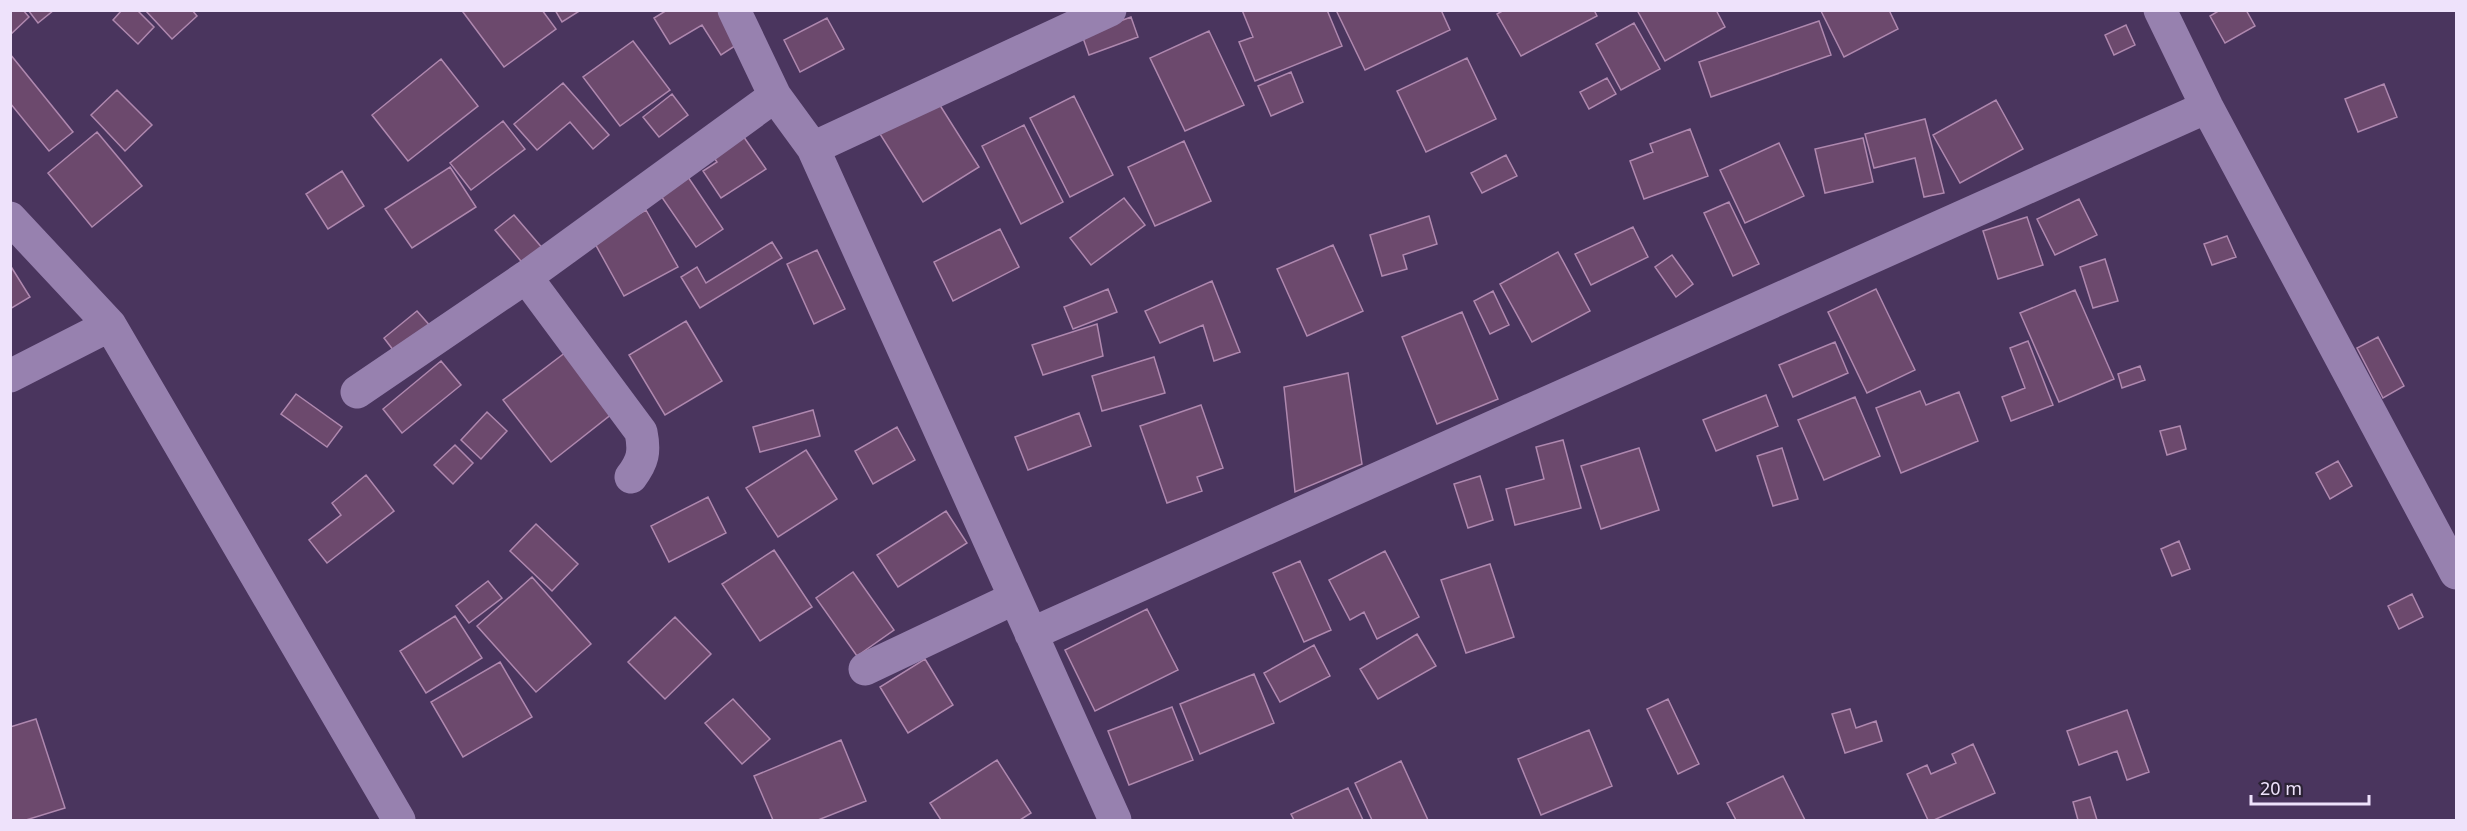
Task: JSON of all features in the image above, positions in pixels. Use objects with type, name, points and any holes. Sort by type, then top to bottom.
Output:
[{"type":"street","points":[[734,10],[776,96],[813,148],[1115,820]]},
{"type":"street","points":[[813,148],[1110,10]]},
{"type":"street","points":[[2160,10],[2207,107],[2457,573]]},
{"type":"street","points":[[357,392],[526,277],[776,96]]},
{"type":"street","points":[[1031,634],[2207,107]]},
{"type":"street","points":[[10,218],[110,325],[399,820]]},
{"type":"street","points":[[526,277],[640,432],[644,448],[642,462],[631,477]]},
{"type":"street","points":[[10,376],[110,325]]},
{"type":"street","points":[[865,669],[1015,598]]},
{"type":"building","points":[[10,10],[23,10],[29,17],[10,35]]},
{"type":"building","points":[[28,10],[54,10],[38,23]]},
{"type":"building","points":[[122,10],[137,10],[154,27],[138,44],[113,20]]},
{"type":"building","points":[[145,10],[192,10],[197,16],[172,39]]},
{"type":"building","points":[[465,10],[542,10],[556,29],[504,67],[463,12]]},
{"type":"building","points":[[555,10],[581,10],[562,22]]},
{"type":"building","points":[[667,10],[722,10],[741,42],[721,55],[702,25],[670,44],[654,18]]},
{"type":"building","points":[[1242,10],[1327,10],[1342,46],[1255,81],[1239,42],[1253,37]]},
{"type":"building","points":[[1336,10],[1441,10],[1450,30],[1365,70]]},
{"type":"building","points":[[1504,10],[1594,10],[1597,16],[1521,56],[1497,14]]},
{"type":"building","points":[[1637,10],[1716,10],[1725,27],[1665,61]]},
{"type":"building","points":[[1889,10],[1898,29],[1844,57],[1821,11]]},
{"type":"building","points":[[2220,10],[2246,10],[2255,26],[2225,43],[2210,16]]},
{"type":"building","points":[[1131,17],[1138,37],[1089,55],[1082,35]]},
{"type":"building","points":[[827,18],[844,49],[800,72],[784,40]]},
{"type":"building","points":[[1819,21],[1831,55],[1711,97],[1699,62]]},
{"type":"building","points":[[1634,23],[1660,69],[1621,90],[1596,44]]},
{"type":"building","points":[[2126,25],[2135,45],[2114,55],[2105,35]]},
{"type":"building","points":[[1209,31],[1244,105],[1185,131],[1150,58]]},
{"type":"building","points":[[633,41],[670,90],[620,126],[583,77]]},
{"type":"building","points":[[10,54],[73,132],[49,151],[10,103]]},
{"type":"building","points":[[1467,58],[1496,119],[1426,152],[1397,91]]},
{"type":"building","points":[[441,59],[478,106],[408,161],[372,115]]},
{"type":"building","points":[[1291,72],[1303,102],[1271,116],[1258,86]]},
{"type":"building","points":[[1607,78],[1616,94],[1589,109],[1580,92]]},
{"type":"building","points":[[563,83],[609,135],[593,149],[570,122],[537,150],[514,124]]},
{"type":"building","points":[[2384,84],[2397,117],[2358,132],[2345,99]]},
{"type":"building","points":[[117,90],[152,125],[125,151],[91,115]]},
{"type":"building","points":[[672,94],[688,115],[659,137],[643,117]]},
{"type":"building","points":[[1074,96],[1113,175],[1070,197],[1030,118]]},
{"type":"building","points":[[936,99],[979,167],[923,202],[880,134]]},
{"type":"building","points":[[1996,100],[2023,149],[1960,183],[1933,135]]},
{"type":"building","points":[[1925,119],[1944,193],[1924,197],[1915,158],[1874,168],[1865,134]]},
{"type":"building","points":[[503,121],[525,149],[471,190],[450,163]]},
{"type":"building","points":[[1024,125],[1063,202],[1021,224],[982,146]]},
{"type":"building","points":[[1690,129],[1708,176],[1644,199],[1630,161],[1653,152],[1650,144]]},
{"type":"building","points":[[739,130],[766,169],[721,198],[703,171],[717,162],[709,150]]},
{"type":"building","points":[[97,132],[142,186],[92,227],[48,173]]},
{"type":"building","points":[[1863,138],[1873,182],[1825,193],[1815,149]]},
{"type":"building","points":[[1184,141],[1211,201],[1155,226],[1128,167]]},
{"type":"building","points":[[1779,143],[1804,196],[1745,223],[1720,170]]},
{"type":"building","points":[[1506,155],[1517,176],[1482,193],[1471,173]]},
{"type":"building","points":[[450,167],[476,207],[412,248],[385,209]]},
{"type":"building","points":[[342,171],[364,206],[328,229],[306,194]]},
{"type":"building","points":[[686,174],[723,229],[696,247],[659,193]]},
{"type":"building","points":[[1124,198],[1145,225],[1091,265],[1070,238]]},
{"type":"building","points":[[2079,199],[2097,235],[2055,255],[2037,219]]},
{"type":"building","points":[[1729,202],[1759,264],[1733,276],[1704,213]]},
{"type":"building","points":[[646,210],[678,267],[624,296],[593,240]]},
{"type":"building","points":[[514,215],[544,250],[525,266],[495,230]]},
{"type":"building","points":[[1429,216],[1437,244],[1403,255],[1407,269],[1382,276],[1370,235]]},
{"type":"building","points":[[2027,217],[2043,265],[1998,279],[1983,231]]},
{"type":"building","points":[[1633,227],[1648,257],[1591,285],[1575,254]]},
{"type":"building","points":[[1000,229],[1019,267],[953,301],[934,262]]},
{"type":"building","points":[[2227,236],[2236,257],[2212,265],[2204,244]]},
{"type":"building","points":[[772,242],[782,258],[700,308],[681,277],[697,267],[706,283]]},
{"type":"building","points":[[1333,245],[1363,311],[1307,336],[1277,269]]},
{"type":"building","points":[[817,250],[845,309],[814,324],[787,264]]},
{"type":"building","points":[[1558,252],[1590,311],[1532,342],[1500,284]]},
{"type":"building","points":[[1672,255],[1693,284],[1676,297],[1655,267]]},
{"type":"building","points":[[2105,259],[2118,301],[2093,308],[2080,267]]},
{"type":"building","points":[[10,265],[30,297],[10,309]]},
{"type":"building","points":[[1212,281],[1240,352],[1214,361],[1203,325],[1160,343],[1145,311]]},
{"type":"building","points":[[1108,289],[1117,312],[1073,329],[1064,307]]},
{"type":"building","points":[[1876,289],[1915,370],[1867,393],[1828,312]]},
{"type":"building","points":[[2075,290],[2114,379],[2059,402],[2020,313]]},
{"type":"building","points":[[1493,291],[1509,325],[1490,334],[1474,301]]},
{"type":"building","points":[[417,311],[432,328],[397,355],[384,338]]},
{"type":"building","points":[[1462,312],[1498,399],[1437,424],[1402,337]]},
{"type":"building","points":[[686,321],[722,381],[665,415],[629,355]]},
{"type":"building","points":[[1097,324],[1103,356],[1043,375],[1032,345]]},
{"type":"building","points":[[2378,337],[2404,386],[2383,398],[2357,348]]},
{"type":"building","points":[[2028,341],[2053,405],[2011,421],[2002,397],[2025,388],[2010,348]]},
{"type":"building","points":[[1835,342],[1848,373],[1793,397],[1779,365]]},
{"type":"building","points":[[566,352],[613,413],[551,462],[503,400]]},
{"type":"building","points":[[1154,357],[1165,393],[1102,411],[1092,376]]},
{"type":"building","points":[[441,361],[461,385],[402,433],[383,409]]},
{"type":"building","points":[[2140,366],[2145,380],[2122,388],[2118,374]]},
{"type":"building","points":[[1348,373],[1362,464],[1295,492],[1284,387]]},
{"type":"building","points":[[1920,391],[1926,405],[1959,392],[1978,441],[1901,473],[1876,408]]},
{"type":"building","points":[[296,394],[342,427],[327,447],[281,414]]},
{"type":"building","points":[[1766,395],[1778,426],[1716,451],[1703,420]]},
{"type":"building","points":[[1855,397],[1880,456],[1824,480],[1798,420]]},
{"type":"building","points":[[1201,405],[1223,468],[1197,477],[1202,491],[1167,503],[1140,426]]},
{"type":"building","points":[[813,410],[820,436],[760,452],[753,427]]},
{"type":"building","points":[[487,412],[507,431],[481,459],[461,440]]},
{"type":"building","points":[[1079,413],[1091,446],[1028,470],[1015,437]]},
{"type":"building","points":[[2180,426],[2186,449],[2167,455],[2160,431]]},
{"type":"building","points":[[897,427],[915,460],[873,484],[855,451]]},
{"type":"building","points":[[1563,440],[1581,508],[1515,525],[1506,489],[1544,479],[1536,447]]},
{"type":"building","points":[[455,445],[473,463],[453,484],[434,465]]},
{"type":"building","points":[[1639,448],[1659,510],[1601,529],[1581,466]]},
{"type":"building","points":[[1782,448],[1798,499],[1773,506],[1757,456]]},
{"type":"building","points":[[806,450],[837,499],[778,537],[746,488]]},
{"type":"building","points":[[2338,461],[2352,486],[2330,499],[2316,473]]},
{"type":"building","points":[[366,475],[394,511],[327,563],[309,540],[341,515],[332,503]]},
{"type":"building","points":[[1480,476],[1493,520],[1468,528],[1454,484]]},
{"type":"building","points":[[708,497],[726,533],[669,562],[651,526]]},
{"type":"building","points":[[946,511],[967,543],[898,587],[877,555]]},
{"type":"building","points":[[536,524],[578,564],[552,591],[510,551]]},
{"type":"building","points":[[2179,541],[2190,569],[2172,576],[2161,549]]},
{"type":"building","points":[[774,550],[812,607],[760,641],[722,584]]},
{"type":"building","points":[[1385,551],[1419,617],[1377,639],[1364,612],[1350,620],[1329,580]]},
{"type":"building","points":[[1300,561],[1331,630],[1304,642],[1273,573]]},
{"type":"building","points":[[1490,564],[1514,637],[1466,653],[1441,580]]},
{"type":"building","points":[[853,572],[894,630],[857,656],[816,598]]},
{"type":"building","points":[[532,577],[591,644],[536,692],[477,626]]},
{"type":"building","points":[[488,581],[502,598],[469,623],[456,606]]},
{"type":"building","points":[[2412,594],[2423,617],[2399,629],[2388,606]]},
{"type":"building","points":[[1147,609],[1178,670],[1095,711],[1065,650]]},
{"type":"building","points":[[455,616],[482,658],[426,693],[400,651]]},
{"type":"building","points":[[675,617],[711,654],[665,699],[628,662]]},
{"type":"building","points":[[1417,634],[1436,666],[1378,699],[1360,669]]},
{"type":"building","points":[[1314,645],[1330,676],[1280,702],[1264,673]]},
{"type":"building","points":[[925,659],[953,705],[908,733],[880,687]]},
{"type":"building","points":[[500,662],[532,717],[463,757],[431,702]]},
{"type":"building","points":[[1254,674],[1274,723],[1200,754],[1180,704]]},
{"type":"building","points":[[733,699],[770,739],[742,764],[705,723]]},
{"type":"building","points":[[1668,699],[1699,764],[1678,774],[1647,709]]},
{"type":"building","points":[[1172,707],[1193,760],[1129,785],[1108,731]]},
{"type":"building","points":[[1850,709],[1856,728],[1876,721],[1882,741],[1845,753],[1832,714]]},
{"type":"building","points":[[2127,710],[2149,772],[2127,780],[2117,751],[2079,765],[2067,731]]},
{"type":"building","points":[[36,719],[65,808],[26,820],[10,820],[10,727]]},
{"type":"building","points":[[1589,730],[1612,786],[1541,815],[1518,759]]},
{"type":"building","points":[[841,740],[866,801],[818,820],[773,820],[754,776]]},
{"type":"building","points":[[1973,744],[1995,793],[1934,820],[1928,820],[1907,774],[1927,765],[1931,774],[1956,763],[1952,754]]},
{"type":"building","points":[[997,760],[1031,813],[1020,820],[941,820],[930,803]]},
{"type":"building","points":[[1401,761],[1428,820],[1372,820],[1355,783]]},
{"type":"building","points":[[1783,776],[1805,820],[1736,820],[1727,803]]},
{"type":"building","points":[[1348,788],[1363,820],[1294,820],[1291,814]]},
{"type":"building","points":[[2090,797],[2097,820],[2078,820],[2073,802]]}]
